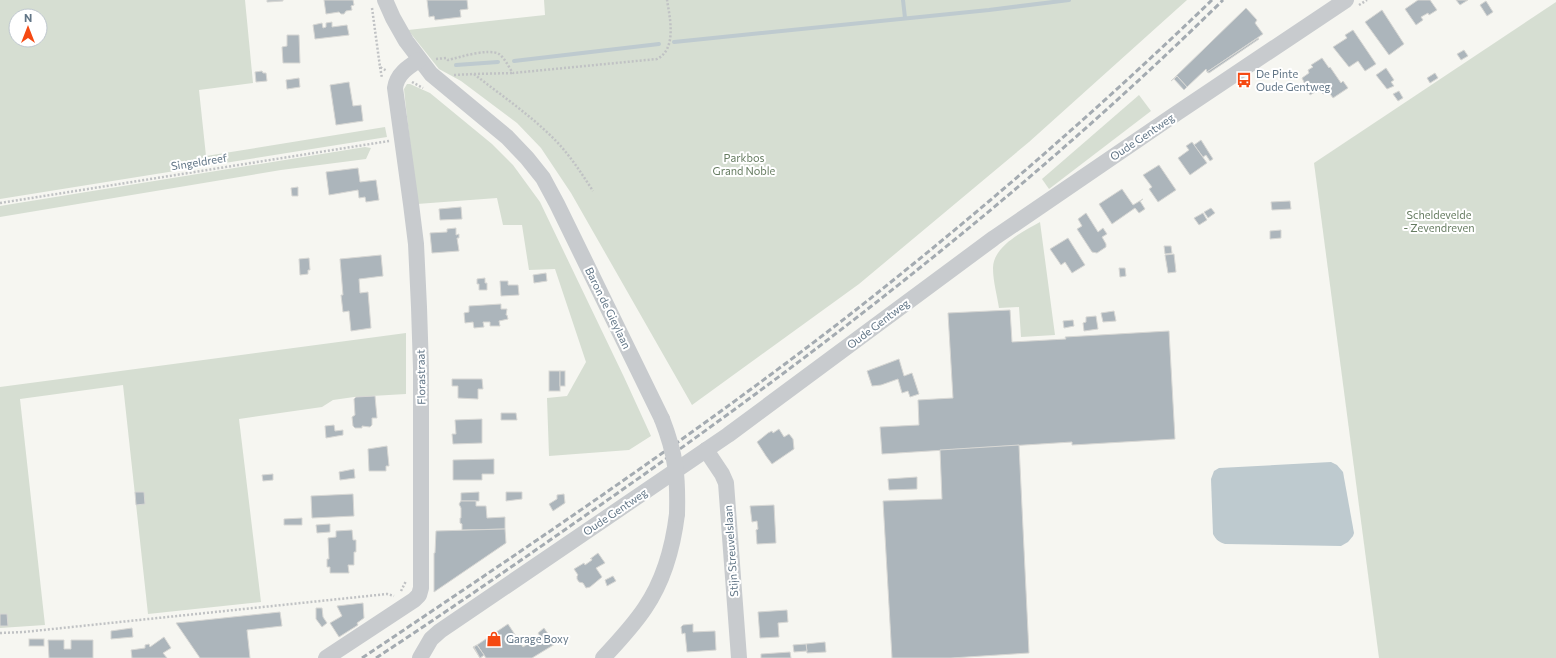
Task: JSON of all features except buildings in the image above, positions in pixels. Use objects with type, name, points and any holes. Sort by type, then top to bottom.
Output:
[{"type":"street","name":"Oude Gentweg","points":[[420,658],[431,639],[440,631],[706,450],[994,238],[1346,0]]},
{"type":"street","name":"Baron de Gieylaan","points":[[378,2],[393,18],[420,60],[433,84],[506,137],[527,158],[543,178],[670,438],[677,470],[677,514],[670,550],[664,570],[641,614],[603,658]]},
{"type":"street","points":[[398,76],[420,60]]},
{"type":"street","name":"Florastraat","points":[[326,658],[414,600],[419,595],[422,581],[420,307],[416,244],[395,98],[395,88],[398,76]]},
{"type":"street","name":"Stijn Streuvelslaan","points":[[706,450],[722,474],[726,483],[739,658]]},
{"type":"path","points":[[380,67],[398,76],[433,84],[456,75],[513,73],[656,59],[664,56],[668,50],[670,21],[667,0]]},
{"type":"path","points":[[378,2],[380,67],[382,82]]},
{"type":"path","points":[[420,60],[446,58],[448,60],[468,55],[493,52],[500,55],[513,73]]},
{"type":"path","points":[[474,74],[539,125],[557,142],[574,163],[593,192]]},
{"type":"path","name":"Singeldreef","points":[[0,203],[390,141],[390,133]]},
{"type":"path","points":[[382,621],[407,576]]},
{"type":"path","points":[[0,633],[24,632],[387,594],[397,596]]},
{"type":"green space","points":[[0,0],[245,0],[253,83],[199,90],[206,156],[385,127],[387,137],[0,199]]},
{"type":"green space","name":"Parkbos Grand Noble","points":[[544,0],[1187,0],[1029,142],[859,284],[692,405],[571,193],[541,148],[517,123],[461,81],[439,69],[408,30],[545,15]]},
{"type":"green space","name":"Scheldevelde - Zevendreven","points":[[1556,2],[1556,658],[1379,658],[1314,163]]},
{"type":"green space","points":[[407,84],[430,93],[492,144],[513,165],[540,202],[651,436],[629,450],[549,456],[547,398],[567,396],[586,362],[555,269],[529,270],[522,225],[503,225],[497,198],[417,204],[404,89]]},
{"type":"green space","points":[[1139,95],[1151,111],[1049,189],[1042,179]]},
{"type":"green space","points":[[365,147],[371,148],[366,159],[281,170],[0,217],[0,206]]},
{"type":"green space","points":[[1040,222],[1055,335],[1021,337],[1019,307],[999,308],[994,283],[994,260],[998,253],[1010,240]]},
{"type":"green space","points":[[406,333],[406,394],[354,397],[333,400],[322,407],[239,419],[261,602],[148,614],[123,385],[20,399],[45,625],[0,628],[0,387]]},
{"type":"shaded area","points":[[1331,462],[1337,465],[1343,472],[1354,533],[1348,542],[1341,546],[1225,544],[1214,536],[1211,479],[1214,471],[1219,468]]},
{"type":"waterway","points":[[903,0],[905,18]]},
{"type":"waterway","points":[[674,42],[989,10],[1069,0]]},
{"type":"waterway","points":[[514,61],[659,44]]},
{"type":"waterway","points":[[456,65],[498,62]]},
{"type":"railway","points":[[362,658],[550,531],[675,444],[797,355],[857,309],[1038,159],[1126,81],[1212,0]]},
{"type":"railway","points":[[376,658],[507,570],[670,456],[835,335],[995,206],[1073,140],[1149,71],[1223,0]]},
{"type":"place","name":"De Pinte Oude Gentweg","points":[[1244,80]]},
{"type":"place","name":"Garage Boxy","points":[[494,639]]}]
